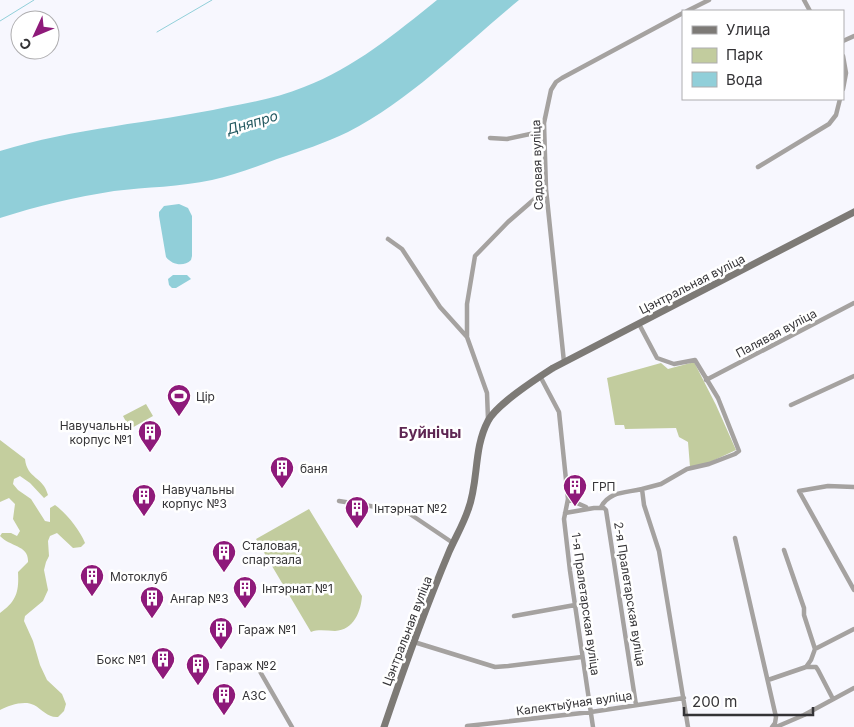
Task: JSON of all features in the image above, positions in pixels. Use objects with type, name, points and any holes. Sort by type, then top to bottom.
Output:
[{"type":"street","points":[[689,10],[709,0]]},
{"type":"street","name":"Садовая вуліца","points":[[564,362],[546,189],[544,131],[545,113],[551,90],[556,82],[682,14]]},
{"type":"street","points":[[844,62],[846,73],[844,83]]},
{"type":"street","points":[[758,167],[829,124],[836,115],[840,100]]},
{"type":"street","points":[[490,138],[507,139],[544,131]]},
{"type":"street","points":[[488,420],[487,393],[467,337],[467,304],[475,256],[508,222],[546,189]]},
{"type":"street","name":"Цэнтральная вуліца","points":[[384,727],[414,642],[470,504],[478,454],[488,420],[540,376],[564,362],[854,212]]},
{"type":"street","points":[[388,240],[402,249],[440,307],[467,337]]},
{"type":"street","name":"Палявая вуліца","points":[[706,380],[854,303]]},
{"type":"street","points":[[540,376],[558,409],[568,499],[566,513],[601,507],[606,498],[613,495],[642,490],[661,484],[687,469],[709,464],[735,454],[739,450],[718,398],[695,360],[674,364],[657,358],[639,324]]},
{"type":"street","points":[[791,405],[854,376]]},
{"type":"street","points":[[854,487],[828,486],[799,492],[854,590]]},
{"type":"street","points":[[642,490],[648,520],[659,551],[688,727]]},
{"type":"street","points":[[568,499],[576,504],[590,508]]},
{"type":"street","points":[[339,501],[407,512],[453,543]]},
{"type":"street","name":"2-я Пралетарская вуліца","points":[[601,507],[606,510],[608,516],[636,705]]},
{"type":"street","name":"1-я Пралетарская вуліца","points":[[566,513],[564,519],[565,527],[593,727]]},
{"type":"street","points":[[735,538],[776,717],[774,727]]},
{"type":"street","points":[[784,550],[804,608],[804,615],[815,649],[806,667]]},
{"type":"street","points":[[514,616],[575,606]]},
{"type":"street","points":[[815,649],[854,629]]},
{"type":"street","points":[[414,642],[495,666],[582,657]]},
{"type":"street","points":[[768,680],[806,667],[816,667],[833,699]]},
{"type":"street","points":[[258,668],[292,727]]},
{"type":"street","points":[[774,727],[804,715],[854,688]]},
{"type":"street","name":"Калектыўная вуліца","points":[[467,726],[591,712],[684,698]]},
{"type":"green space","points":[[694,362],[736,450],[706,464],[690,467],[688,442],[679,437],[676,428],[625,429],[624,425],[615,425],[607,378],[661,363],[668,369]]},
{"type":"green space","points":[[146,404],[153,416],[130,429],[123,416]]},
{"type":"green space","points":[[0,440],[25,459],[26,466],[43,484],[48,495],[44,498],[30,483],[20,476],[14,479],[13,484],[31,499],[45,521],[50,522],[50,508],[55,505],[59,508],[76,527],[85,543],[81,547],[73,548],[57,533],[50,536],[48,541],[49,556],[44,570],[48,590],[43,601],[25,616],[24,621],[47,680],[62,694],[66,704],[64,711],[58,717],[51,716],[34,705],[26,703],[12,705],[0,710],[0,613],[6,609],[16,595],[18,572],[28,562],[27,556],[22,549],[0,536],[2,533],[11,533],[17,536],[20,531],[13,519],[15,504],[9,498],[0,502]]},
{"type":"green space","points":[[309,509],[362,596],[360,608],[355,619],[342,630],[311,632],[256,539]]},
{"type":"water","name":"Дняпро","points":[[437,0],[519,0],[416,88],[371,119],[331,140],[245,171],[212,180],[100,193],[0,218],[0,151],[85,131],[199,113],[295,91],[357,60]]},
{"type":"water","points":[[179,204],[188,208],[192,216],[192,256],[191,260],[185,264],[171,262],[166,257],[159,216],[159,212],[164,206]]},
{"type":"water","points":[[173,275],[187,275],[191,279],[176,288],[172,288],[169,285],[168,279]]},
{"type":"waterway","points":[[0,21],[34,0]]},
{"type":"waterway","points":[[157,32],[212,0]]},
{"type":"place","name":"Цір","points":[[179,417]]},
{"type":"place","name":"Навучальны корпус №1","points":[[150,453]]},
{"type":"place","name":"баня","points":[[282,489]]},
{"type":"place","name":"ГРП","points":[[575,507]]},
{"type":"place","name":"Навучальны корпус №3","points":[[144,517]]},
{"type":"place","name":"Інтэрнат №2","points":[[357,529]]},
{"type":"place","name":"Сталовая, спартзала","points":[[224,573]]},
{"type":"place","name":"Мотоклуб","points":[[92,597]]},
{"type":"place","name":"Інтэрнат №1","points":[[245,609]]},
{"type":"place","name":"Ангар №3","points":[[152,619]]},
{"type":"place","name":"Гараж №1","points":[[221,650]]},
{"type":"place","name":"Бокс №1","points":[[163,680]]},
{"type":"place","name":"Гараж №2","points":[[198,686]]},
{"type":"place","name":"АЗС","points":[[224,716]]},
{"type":"district","name":"Буйнічы","points":[[430,432]]}]
